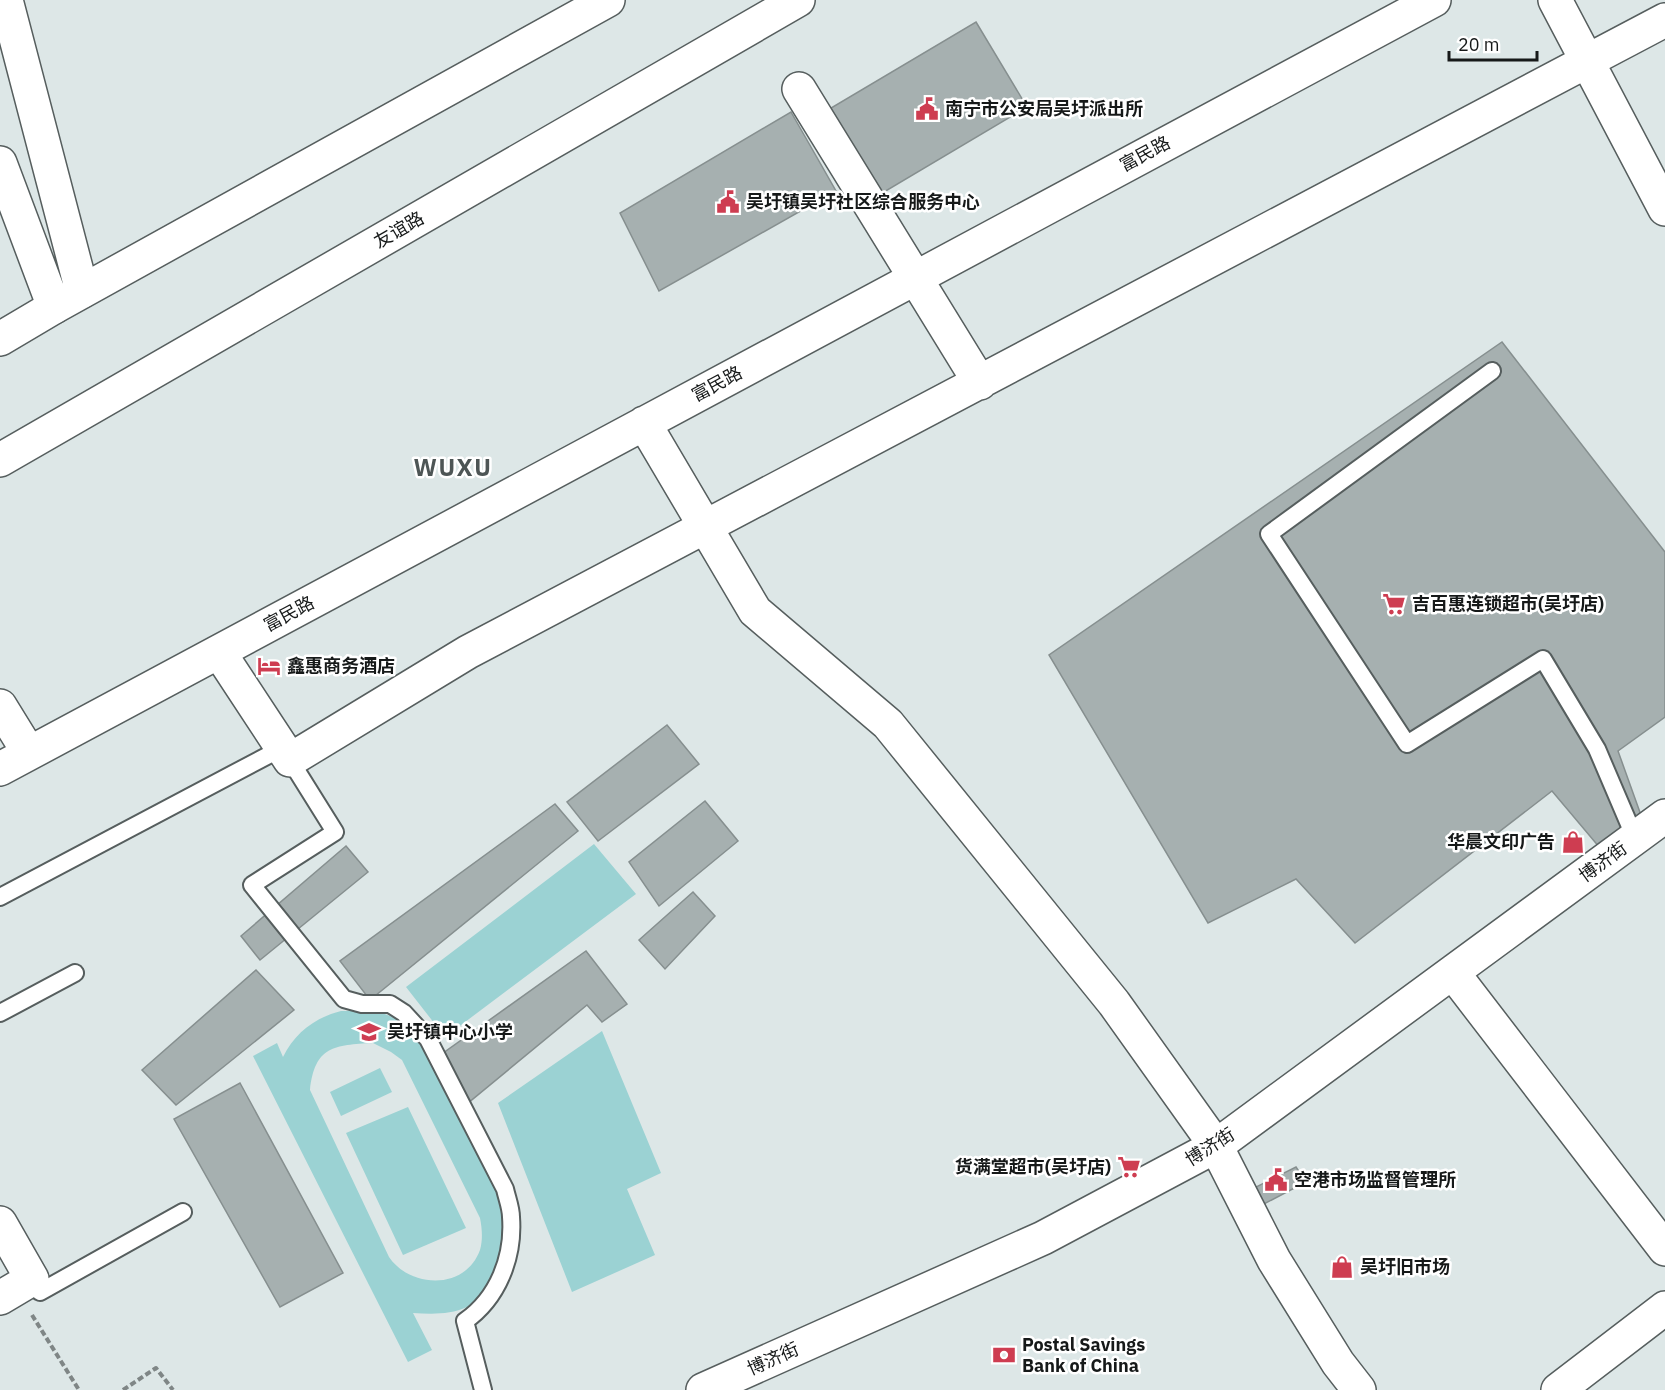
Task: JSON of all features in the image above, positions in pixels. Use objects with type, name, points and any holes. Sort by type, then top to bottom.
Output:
[{"type":"main road","points":[[6,0],[82,291]]},
{"type":"main road","points":[[0,339],[82,291],[608,0]]},
{"type":"main road","name":"友谊路","points":[[0,460],[798,0]]},
{"type":"main road","name":"富民路","points":[[0,769],[1434,0]]},
{"type":"main road","points":[[1555,0],[1665,209]]},
{"type":"main road","points":[[219,652],[286,754],[468,652],[1665,20]]},
{"type":"main road","points":[[799,89],[980,383]]},
{"type":"main road","points":[[0,163],[54,307]]},
{"type":"main road","points":[[644,423],[755,611],[888,724],[1114,1003],[1216,1146],[1274,1260],[1338,1362],[1359,1390]]},
{"type":"main road","points":[[0,706],[29,753]]},
{"type":"main road","name":"博济街","points":[[703,1390],[1043,1238],[1216,1146],[1665,816]]},
{"type":"main road","points":[[1453,973],[1665,1249]]},
{"type":"main road","points":[[0,1223],[34,1295],[0,1299]]},
{"type":"main road","points":[[1558,1390],[1665,1308]]},
{"type":"lane","points":[[1492,371],[1269,534],[1407,744],[1543,659],[1597,749],[1635,838]]},
{"type":"lane","points":[[0,897],[286,754],[335,832],[252,885],[344,999],[362,1004],[390,1004],[404,1013],[428,1039],[505,1189],[512,1216],[510,1245],[504,1271],[494,1292],[477,1312],[465,1321],[483,1390]]},
{"type":"lane","points":[[0,1013],[75,973]]},
{"type":"lane","points":[[34,1295],[183,1212]]},
{"type":"path","points":[[34,1295],[79,1390]]},
{"type":"path","points":[[123,1390],[156,1368],[173,1390]]},
{"type":"shaded area","points":[[594,844],[636,894],[445,1037],[406,987]]},
{"type":"shaded area","points":[[341,1011],[365,1011],[388,1015],[402,1023],[420,1040],[434,1062],[494,1178],[502,1202],[504,1237],[502,1254],[490,1286],[480,1298],[461,1310],[413,1313],[432,1350],[408,1362],[253,1056],[277,1043],[283,1057],[293,1041],[306,1028]],"holes":[[[373,1043],[402,1060],[480,1218],[482,1234],[480,1250],[473,1263],[462,1273],[450,1278],[423,1279],[410,1275],[389,1257],[310,1090],[316,1064],[322,1056],[337,1047]]]},
{"type":"shaded area","points":[[602,1031],[661,1173],[627,1189],[655,1255],[572,1292],[498,1103]]},
{"type":"shaded area","points":[[380,1068],[392,1092],[341,1116],[330,1092]]},
{"type":"shaded area","points":[[408,1107],[466,1228],[403,1255],[346,1133]]},
{"type":"building","name":"南宁市公安局吴圩派出所","points":[[976,22],[1027,107],[879,195],[826,111]]},
{"type":"building","name":"吴圩镇吴圩社区综合服务中心","points":[[791,112],[836,191],[659,291],[620,213]]},
{"type":"building","name":"吉百惠连锁超市(吴圩店)","points":[[1502,342],[1665,552],[1665,717],[1618,751],[1642,818],[1600,848],[1552,791],[1355,943],[1296,879],[1208,923],[1049,655]]},
{"type":"building","points":[[667,725],[699,764],[598,841],[567,802]]},
{"type":"building","points":[[705,801],[738,841],[659,906],[629,862]]},
{"type":"building","points":[[555,804],[578,831],[370,1000],[340,961]]},
{"type":"building","points":[[346,846],[368,872],[260,960],[241,936]]},
{"type":"building","points":[[693,892],[715,916],[665,969],[639,940]]},
{"type":"building","points":[[586,951],[627,1004],[602,1022],[587,1005],[468,1103],[439,1056]]},
{"type":"building","points":[[256,970],[294,1010],[176,1105],[142,1070]]},
{"type":"building","points":[[240,1083],[343,1273],[280,1307],[174,1119]]},
{"type":"building","points":[[1296,1167],[1306,1182],[1262,1205],[1254,1188]]},
{"type":"place","name":"南宁市公安局吴圩派出所","points":[[927,109]]},
{"type":"place","name":"吴圩镇吴圩社区综合服务中心","points":[[728,202]]},
{"type":"place","name":"吉百惠连锁超市(吴圩店)","points":[[1394,604]]},
{"type":"place","name":"鑫惠商务酒店","points":[[269,666]]},
{"type":"place","name":"华晨文印广告","points":[[1573,842]]},
{"type":"place","name":"吴圩镇中心小学","points":[[369,1032]]},
{"type":"place","name":"货满堂超市(吴圩店)","points":[[1129,1167]]},
{"type":"place","name":"空港市场监督管理所","points":[[1276,1180]]},
{"type":"place","name":"吴圩旧市场","points":[[1342,1267]]},
{"type":"place","name":"Postal Savings Bank of China","points":[[1004,1355]]},
{"type":"district","name":"WUXU","points":[[453,468]]}]
